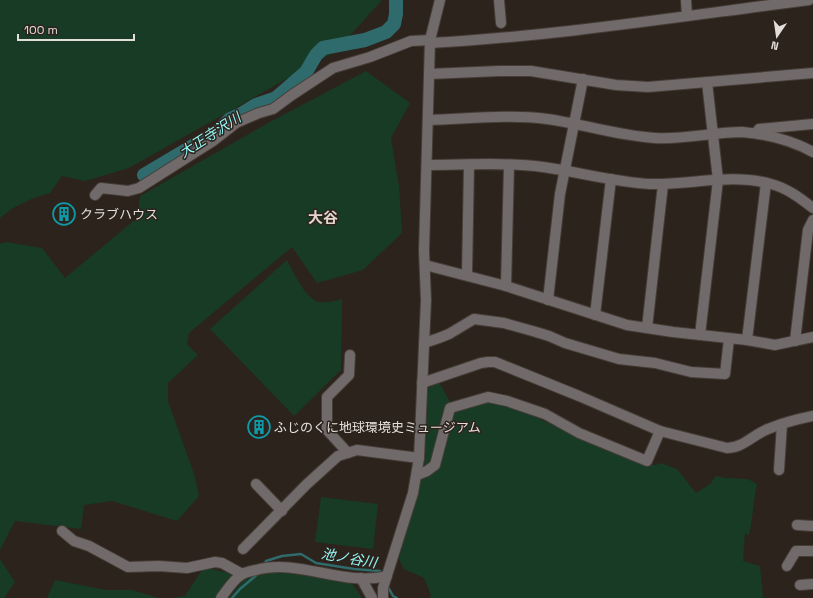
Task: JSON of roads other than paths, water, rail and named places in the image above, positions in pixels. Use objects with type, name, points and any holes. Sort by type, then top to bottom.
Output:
[{"type":"street","points":[[383,598],[383,588],[386,576],[413,493],[419,458],[426,300],[425,264],[430,41],[440,0]]},
{"type":"street","points":[[498,0],[500,23]]},
{"type":"street","points":[[686,0],[687,16]]},
{"type":"street","points":[[95,195],[101,188],[128,191],[139,188],[213,141],[236,123],[259,113],[273,109],[292,94],[333,68],[370,57],[411,41],[480,40],[545,34],[809,0]]},
{"type":"street","points":[[429,74],[531,71],[628,86],[648,87],[813,72]]},
{"type":"street","points":[[548,300],[564,170],[583,79]]},
{"type":"street","points":[[700,335],[718,180],[707,82]]},
{"type":"street","points":[[429,120],[525,117],[547,119],[621,134],[651,138],[713,133],[756,133],[792,142],[813,152]]},
{"type":"street","points":[[756,133],[759,128],[813,124]]},
{"type":"street","points":[[792,142],[796,126]]},
{"type":"street","points":[[427,165],[509,165],[542,167],[611,179],[663,184],[682,184],[718,180],[743,180],[766,183],[787,190],[813,208]]},
{"type":"street","points":[[466,275],[468,165]]},
{"type":"street","points":[[506,286],[509,165]]},
{"type":"street","points":[[595,315],[611,179]]},
{"type":"street","points":[[747,340],[766,183]]},
{"type":"street","points":[[647,328],[663,184]]},
{"type":"street","points":[[795,342],[808,230],[813,220]]},
{"type":"street","points":[[425,264],[506,286],[627,325],[776,345],[813,337]]},
{"type":"street","points":[[424,343],[449,334],[474,320],[504,323],[550,336],[565,343],[619,359],[655,363],[691,372],[725,374],[729,339]]},
{"type":"street","points":[[348,453],[327,430],[327,397],[349,375],[350,355]]},
{"type":"street","points":[[422,383],[481,363],[495,362],[660,431],[713,445],[733,448],[738,447],[762,432],[782,424],[813,416]]},
{"type":"street","points":[[417,474],[428,470],[435,465],[450,408],[488,397],[507,401],[545,414],[579,433],[648,461],[660,431]]},
{"type":"street","points":[[779,470],[782,424]]},
{"type":"street","points":[[243,549],[307,484],[338,456],[357,450],[419,458]]},
{"type":"street","points":[[256,484],[282,511]]},
{"type":"street","points":[[797,525],[813,526]]},
{"type":"street","points":[[62,531],[74,541],[103,553],[128,568],[159,566],[187,568],[215,562],[222,563],[242,574]]},
{"type":"street","points":[[787,566],[796,551],[813,551]]},
{"type":"street","points":[[221,598],[236,579],[242,574],[267,567],[276,566],[361,578],[386,576]]},
{"type":"street","points":[[361,578],[372,598]]},
{"type":"street","points":[[800,585],[813,584]]},
{"type":"waterway","name":"大正寺沢川","points":[[144,175],[218,131],[230,119],[256,105],[276,98],[306,72],[316,55],[323,48],[365,40],[386,32],[394,24],[396,0]]},
{"type":"waterway","name":"池ノ谷川","points":[[264,565],[266,561],[282,556],[301,554],[316,563],[354,569],[380,571],[381,574]]},
{"type":"waterway","name":"池ノ谷川","points":[[232,598],[259,573]]},
{"type":"waterway","name":"池ノ谷川","points":[[387,585],[393,596],[397,598]]},
{"type":"place","name":"クラブハウス","points":[[64,214]]},
{"type":"place","name":"ふじのくに地球環境史ミュージアム","points":[[259,427]]},
{"type":"district","name":"大谷","points":[[323,218]]}]
